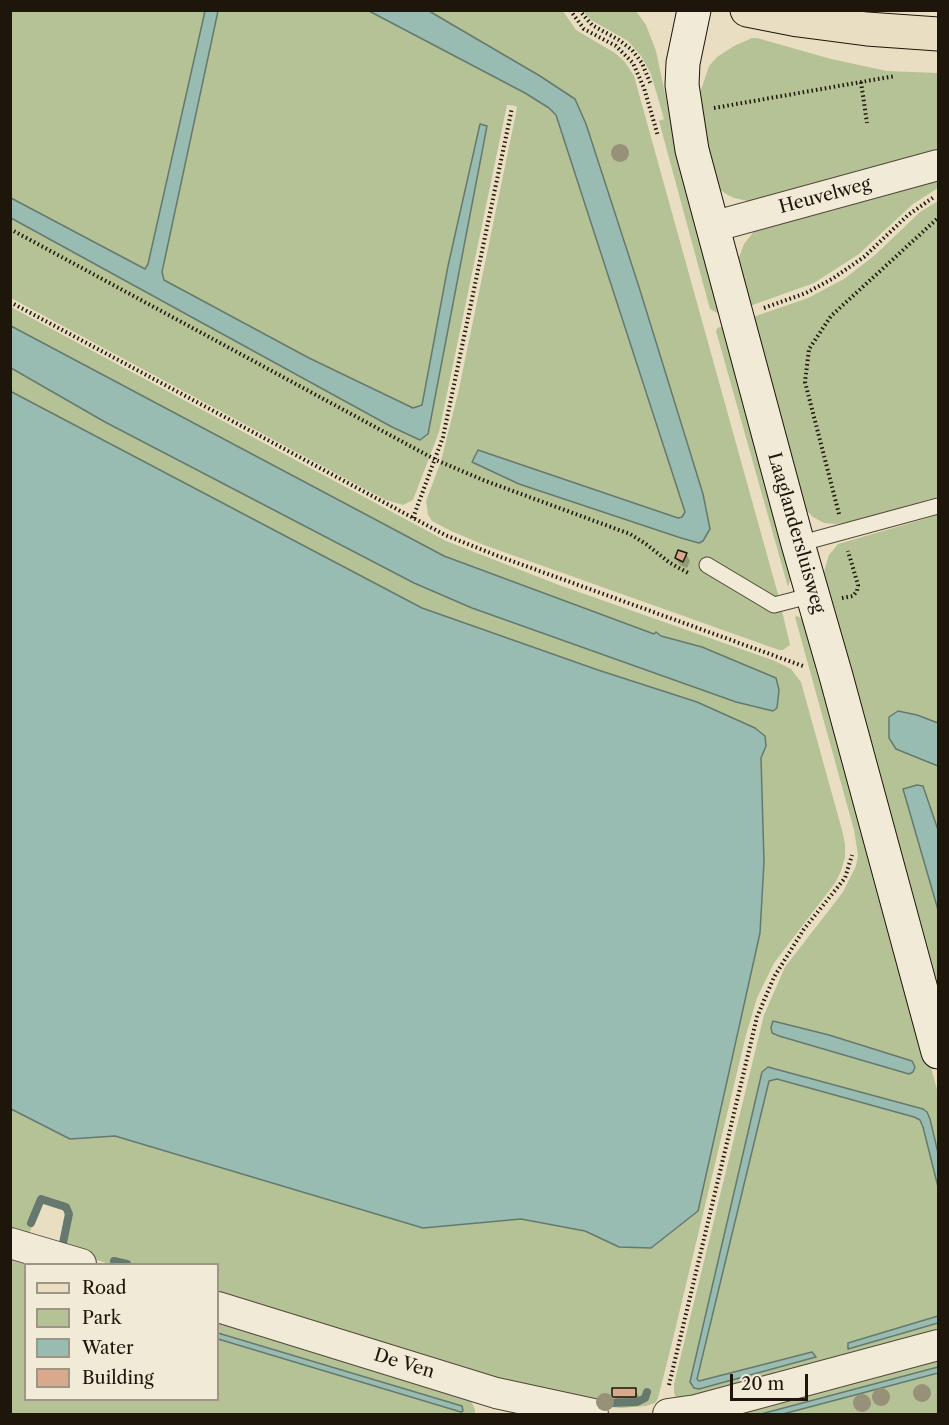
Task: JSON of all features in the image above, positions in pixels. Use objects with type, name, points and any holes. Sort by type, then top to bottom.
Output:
[{"type":"main road","points":[[747,10],[798,20],[867,29],[939,34]]},
{"type":"street","name":"Laaglandersluisweg","points":[[694,10],[683,63],[682,85],[692,150],[939,1052]]},
{"type":"street","name":"Heuvelweg","points":[[712,227],[939,165]]},
{"type":"street","points":[[10,1243],[78,1263]]},
{"type":"street","name":"De Ven","points":[[219,1307],[496,1393],[593,1414]]},
{"type":"street","points":[[668,1403],[696,1410],[939,1345]]},
{"type":"lane","points":[[798,543],[939,506]]},
{"type":"lane","points":[[707,565],[774,605],[814,600]]},
{"type":"path","points":[[570,10],[584,29],[616,46],[633,63],[644,88],[660,142]]},
{"type":"path","points":[[579,10],[592,25],[632,50],[645,70],[653,91]]},
{"type":"path","points":[[685,114],[895,76]]},
{"type":"path","points":[[861,81],[867,123]]},
{"type":"path","points":[[413,518],[436,460],[447,418],[512,108]]},
{"type":"path","points":[[736,317],[806,293],[832,279],[864,257],[917,208],[939,195]]},
{"type":"path","points":[[814,600],[853,596],[858,585],[805,382],[809,349],[831,316],[939,218]]},
{"type":"path","points":[[10,229],[436,460],[483,480],[630,534],[670,563],[695,577]]},
{"type":"path","points":[[10,302],[445,535],[804,666]]},
{"type":"path","points":[[668,1403],[757,1017],[780,968],[804,929],[845,878],[853,848]]},
{"type":"green space","points":[[10,11],[563,11],[576,30],[615,53],[625,62],[634,76],[779,598],[790,645],[779,650],[484,545],[432,521],[428,515],[426,501],[441,461],[459,389],[516,106],[507,105],[439,432],[413,500],[403,505],[386,500],[365,489],[11,298]]},
{"type":"green space","points":[[583,11],[636,11],[646,25],[656,51],[676,145],[719,314],[710,309],[659,121],[664,119],[651,74],[641,56],[628,41],[591,20]]},
{"type":"green space","points":[[752,38],[887,71],[938,73],[938,151],[753,202],[726,194],[718,188],[710,176],[699,108],[701,90],[709,66],[717,57]]},
{"type":"green space","points":[[938,177],[938,188],[913,204],[859,254],[814,283],[747,307],[738,260],[744,244],[755,230]]},
{"type":"green space","points":[[938,201],[938,497],[850,522],[824,523],[805,509],[750,318],[808,298],[844,279],[875,255],[920,212]]},
{"type":"green space","points":[[11,307],[446,541],[559,585],[775,661],[791,669],[801,682],[842,830],[845,857],[835,883],[774,963],[757,998],[746,1035],[671,1347],[655,1403],[621,1408],[578,1404],[219,1296],[219,1263],[107,1263],[69,1252],[59,1245],[64,1211],[43,1204],[40,1205],[29,1234],[11,1234]]},
{"type":"green space","points":[[725,326],[792,574],[788,587],[716,331],[717,328]]},
{"type":"green space","points":[[938,515],[938,1008],[823,575],[829,555],[838,544]]},
{"type":"green space","points":[[795,617],[804,620],[863,820],[938,1093],[938,1335],[677,1402],[674,1384],[764,1015],[785,967],[843,892],[856,866],[858,855],[854,830]]},
{"type":"green space","points":[[10,1251],[48,1263],[24,1263],[24,1401],[219,1401],[219,1316],[470,1398],[475,1410],[475,1414],[11,1414]]},
{"type":"green space","points":[[938,1354],[938,1414],[710,1414]]},
{"type":"water","points":[[205,11],[218,11],[162,272],[164,280],[309,358],[413,408],[422,405],[448,266],[480,124],[487,126],[428,434],[420,440],[392,427],[11,218],[11,198],[145,269]]},
{"type":"water","points":[[369,11],[429,11],[575,99],[586,124],[639,287],[703,494],[710,529],[703,541],[699,543],[681,538],[519,484],[472,462],[478,450],[678,518],[682,517],[685,512],[556,115],[525,93]]},
{"type":"water","points":[[11,326],[444,556],[654,634],[656,632],[661,636],[702,647],[776,678],[779,690],[777,708],[773,711],[736,702],[472,608],[414,583],[105,422],[11,368]]},
{"type":"water","points":[[10,391],[422,608],[697,702],[755,728],[765,736],[766,746],[761,758],[764,862],[760,933],[698,1211],[651,1248],[619,1247],[585,1231],[521,1219],[423,1228],[115,1136],[70,1139],[11,1109]]},
{"type":"water","points":[[898,711],[938,723],[938,766],[896,749],[889,738],[889,717]]},
{"type":"water","points":[[917,785],[923,786],[938,830],[938,910],[903,789]]},
{"type":"water","points":[[773,1021],[829,1035],[912,1061],[915,1067],[909,1074],[779,1036],[772,1033]]},
{"type":"water","points":[[768,1067],[923,1109],[930,1119],[938,1153],[938,1187],[920,1120],[777,1079],[769,1081],[697,1379],[699,1381],[812,1352],[816,1357],[699,1389],[694,1388],[690,1382],[762,1072]]},
{"type":"water","points":[[938,1316],[938,1323],[848,1349],[848,1343]]},
{"type":"water","points":[[219,1333],[462,1406],[463,1411],[219,1339]]},
{"type":"water","points":[[938,1367],[938,1373],[783,1414],[761,1414]]},
{"type":"building","points":[[678,550],[687,553],[683,562],[675,558]]},
{"type":"building","points":[[612,1388],[636,1388],[636,1397],[612,1397]]},
{"type":"waterway","points":[[31,1223],[41,1199],[66,1207],[69,1214],[63,1243]]},
{"type":"waterway","points":[[114,1261],[123,1263]]},
{"type":"waterway","points":[[611,1403],[637,1402],[645,1398],[647,1392]]}]
